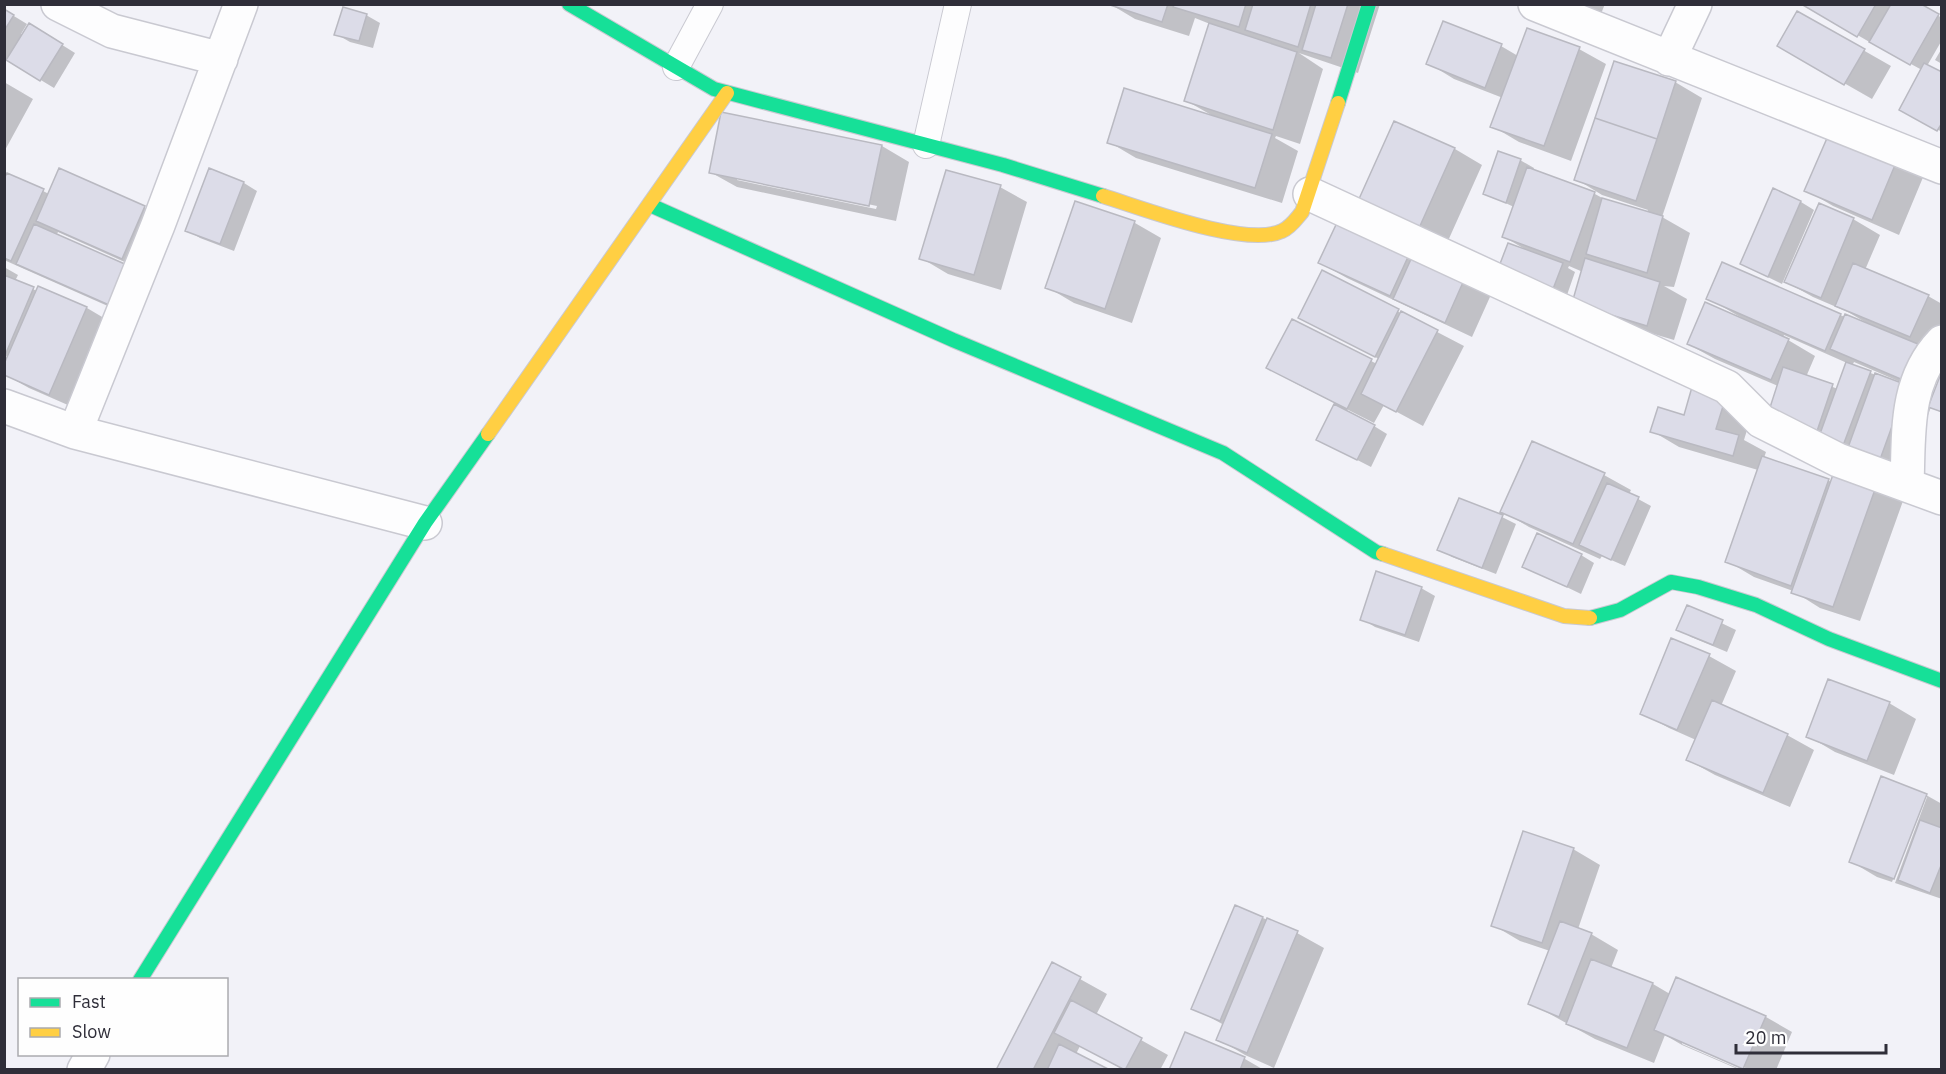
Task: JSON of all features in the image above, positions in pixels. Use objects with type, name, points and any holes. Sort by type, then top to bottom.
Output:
[{"type":"street","points":[[58,4],[112,31],[222,59]]},
{"type":"street","points":[[75,432],[158,225],[241,4]]},
{"type":"street","points":[[569,4],[709,86],[727,93],[1003,165],[1218,230],[1256,236],[1281,232],[1290,226],[1302,212],[1310,194],[1369,4]]},
{"type":"street","points":[[1535,4],[1941,167]]},
{"type":"street","points":[[1670,59],[1695,4]]},
{"type":"street","points":[[141,978],[424,523],[727,93]]},
{"type":"street","points":[[1310,194],[1727,387],[1761,421],[1838,460],[1941,498]]},
{"type":"street","points":[[650,205],[952,340],[1223,453],[1376,552],[1580,619],[1614,614],[1671,582],[1698,587],[1756,605],[1829,639],[1941,681]]},
{"type":"street","points":[[1907,485],[1913,390],[1921,369],[1941,342]]},
{"type":"street","points":[[4,406],[75,432],[424,523]]},
{"type":"street","points":[[84,1070],[92,1056]]},
{"type":"lane","points":[[681,70],[710,4]]},
{"type":"lane","points":[[926,145],[958,4]]},
{"type":"building","points":[[1107,4],[1168,4],[1162,22]]},
{"type":"building","points":[[1174,4],[1246,4],[1239,27],[1173,7]]},
{"type":"building","points":[[1253,4],[1311,4],[1298,47],[1245,30]]},
{"type":"building","points":[[1316,4],[1348,4],[1331,58],[1302,50]]},
{"type":"building","points":[[1801,4],[1876,4],[1857,37]]},
{"type":"building","points":[[1891,4],[1921,4],[1939,14],[1910,65],[1869,42]]},
{"type":"building","points":[[343,7],[367,14],[359,41],[334,35]]},
{"type":"building","points":[[4,9],[14,15],[4,31]]},
{"type":"building","points":[[1797,11],[1865,49],[1844,85],[1777,46]]},
{"type":"building","points":[[1443,21],[1502,44],[1485,88],[1426,64]]},
{"type":"building","points":[[29,23],[63,44],[40,81],[6,60]]},
{"type":"building","points":[[1209,23],[1297,52],[1273,130],[1184,101]]},
{"type":"building","points":[[1527,28],[1580,47],[1544,146],[1490,127]]},
{"type":"building","points":[[1614,61],[1676,81],[1657,139],[1595,118]]},
{"type":"building","points":[[1924,63],[1942,72],[1942,123],[1937,131],[1899,110]]},
{"type":"building","points":[[1124,88],[1272,134],[1255,188],[1107,143]]},
{"type":"building","points":[[721,112],[882,145],[869,206],[709,173]]},
{"type":"building","points":[[1595,118],[1657,139],[1636,201],[1574,180]]},
{"type":"building","points":[[1394,121],[1455,148],[1415,237],[1354,210]]},
{"type":"building","points":[[1831,129],[1898,158],[1872,220],[1804,191]]},
{"type":"building","points":[[1498,151],[1521,159],[1506,203],[1483,194]]},
{"type":"building","points":[[1527,167],[1595,192],[1570,262],[1502,237]]},
{"type":"building","points":[[59,168],[145,206],[122,259],[36,221]]},
{"type":"building","points":[[209,168],[244,182],[220,244],[185,231]]},
{"type":"building","points":[[946,170],[1001,185],[974,275],[919,259]]},
{"type":"building","points":[[7,173],[44,189],[11,261],[4,258],[4,178]]},
{"type":"building","points":[[1773,188],[1801,201],[1768,277],[1740,264]]},
{"type":"building","points":[[1602,198],[1663,216],[1647,273],[1586,254]]},
{"type":"building","points":[[1075,201],[1135,221],[1105,309],[1045,288]]},
{"type":"building","points":[[1819,203],[1854,218],[1821,298],[1784,282]]},
{"type":"building","points":[[1342,212],[1414,244],[1390,296],[1318,263]]},
{"type":"building","points":[[34,224],[127,265],[109,305],[16,264]]},
{"type":"building","points":[[1508,243],[1563,263],[1553,289],[1498,269]]},
{"type":"building","points":[[1416,248],[1468,271],[1445,323],[1393,299]]},
{"type":"building","points":[[1585,258],[1660,282],[1647,326],[1572,303]]},
{"type":"building","points":[[1722,262],[1841,314],[1825,351],[1706,299]]},
{"type":"building","points":[[1853,263],[1929,295],[1910,337],[1835,306]]},
{"type":"building","points":[[1322,270],[1399,309],[1375,357],[1298,318]]},
{"type":"building","points":[[4,275],[34,287],[6,353],[4,352]]},
{"type":"building","points":[[38,286],[87,307],[49,395],[4,375],[4,364]]},
{"type":"building","points":[[1705,302],[1789,339],[1771,380],[1687,344]]},
{"type":"building","points":[[1401,311],[1438,330],[1396,412],[1361,394]]},
{"type":"building","points":[[1845,314],[1918,344],[1903,380],[1830,349]]},
{"type":"building","points":[[1292,319],[1372,359],[1347,409],[1266,368]]},
{"type":"building","points":[[1846,362],[1871,371],[1841,451],[1817,442]]},
{"type":"building","points":[[1783,367],[1833,384],[1815,437],[1766,420]]},
{"type":"building","points":[[1942,371],[1942,412],[1928,407]]},
{"type":"building","points":[[1875,373],[1907,385],[1878,465],[1846,453]]},
{"type":"building","points":[[1694,380],[1728,390],[1716,429],[1739,435],[1733,456],[1650,432],[1658,407],[1684,415]]},
{"type":"building","points":[[1334,404],[1375,425],[1357,460],[1316,440]]},
{"type":"building","points":[[1532,441],[1605,473],[1573,544],[1500,512]]},
{"type":"building","points":[[1762,456],[1829,479],[1791,586],[1725,562]]},
{"type":"building","points":[[1835,469],[1877,484],[1833,607],[1791,593]]},
{"type":"building","points":[[1607,483],[1639,497],[1611,560],[1579,545]]},
{"type":"building","points":[[1459,498],[1503,515],[1482,568],[1437,550]]},
{"type":"building","points":[[1537,533],[1582,554],[1567,587],[1522,567]]},
{"type":"building","points":[[1376,571],[1422,587],[1405,635],[1360,620]]},
{"type":"building","points":[[1687,605],[1723,620],[1713,645],[1676,630]]},
{"type":"building","points":[[1671,638],[1710,654],[1677,730],[1640,714]]},
{"type":"building","points":[[1828,679],[1890,702],[1867,761],[1806,737]]},
{"type":"building","points":[[1712,700],[1788,734],[1763,793],[1686,760]]},
{"type":"building","points":[[1881,776],[1927,794],[1894,879],[1849,862]]},
{"type":"building","points":[[1920,820],[1942,828],[1942,863],[1930,893],[1898,880]]},
{"type":"building","points":[[1523,831],[1574,848],[1542,943],[1491,926]]},
{"type":"building","points":[[1235,905],[1263,917],[1220,1021],[1191,1009]]},
{"type":"building","points":[[1267,918],[1298,931],[1247,1053],[1216,1040]]},
{"type":"building","points":[[1560,921],[1592,933],[1559,1017],[1528,1004]]},
{"type":"building","points":[[1591,959],[1653,983],[1627,1048],[1566,1024]]},
{"type":"building","points":[[1052,962],[1081,977],[1033,1070],[996,1070]]},
{"type":"building","points":[[1676,977],[1766,1016],[1743,1069],[1654,1030]]},
{"type":"building","points":[[1071,1000],[1142,1038],[1125,1070],[1054,1033]]},
{"type":"building","points":[[1185,1032],[1245,1057],[1240,1070],[1169,1070]]},
{"type":"building","points":[[1059,1044],[1110,1070],[1047,1070]]},
{"type":"traffic: fast","points":[[569,4],[714,89],[1003,165],[1103,196]]},
{"type":"traffic: fast","points":[[1338,103],[1369,4]]},
{"type":"traffic: fast","points":[[650,205],[953,340],[1223,453],[1376,552],[1383,554]]},
{"type":"traffic: fast","points":[[141,978],[425,523],[488,434]]},
{"type":"traffic: fast","points":[[1590,618],[1620,610],[1671,582],[1698,587],[1756,605],[1829,639],[1942,681]]},
{"type":"traffic: slow","points":[[488,434],[727,93]]},
{"type":"traffic: slow","points":[[1103,196],[1220,231],[1266,235],[1282,231],[1291,225],[1302,212],[1338,103]]},
{"type":"traffic: slow","points":[[1383,554],[1564,616],[1590,618]]}]
